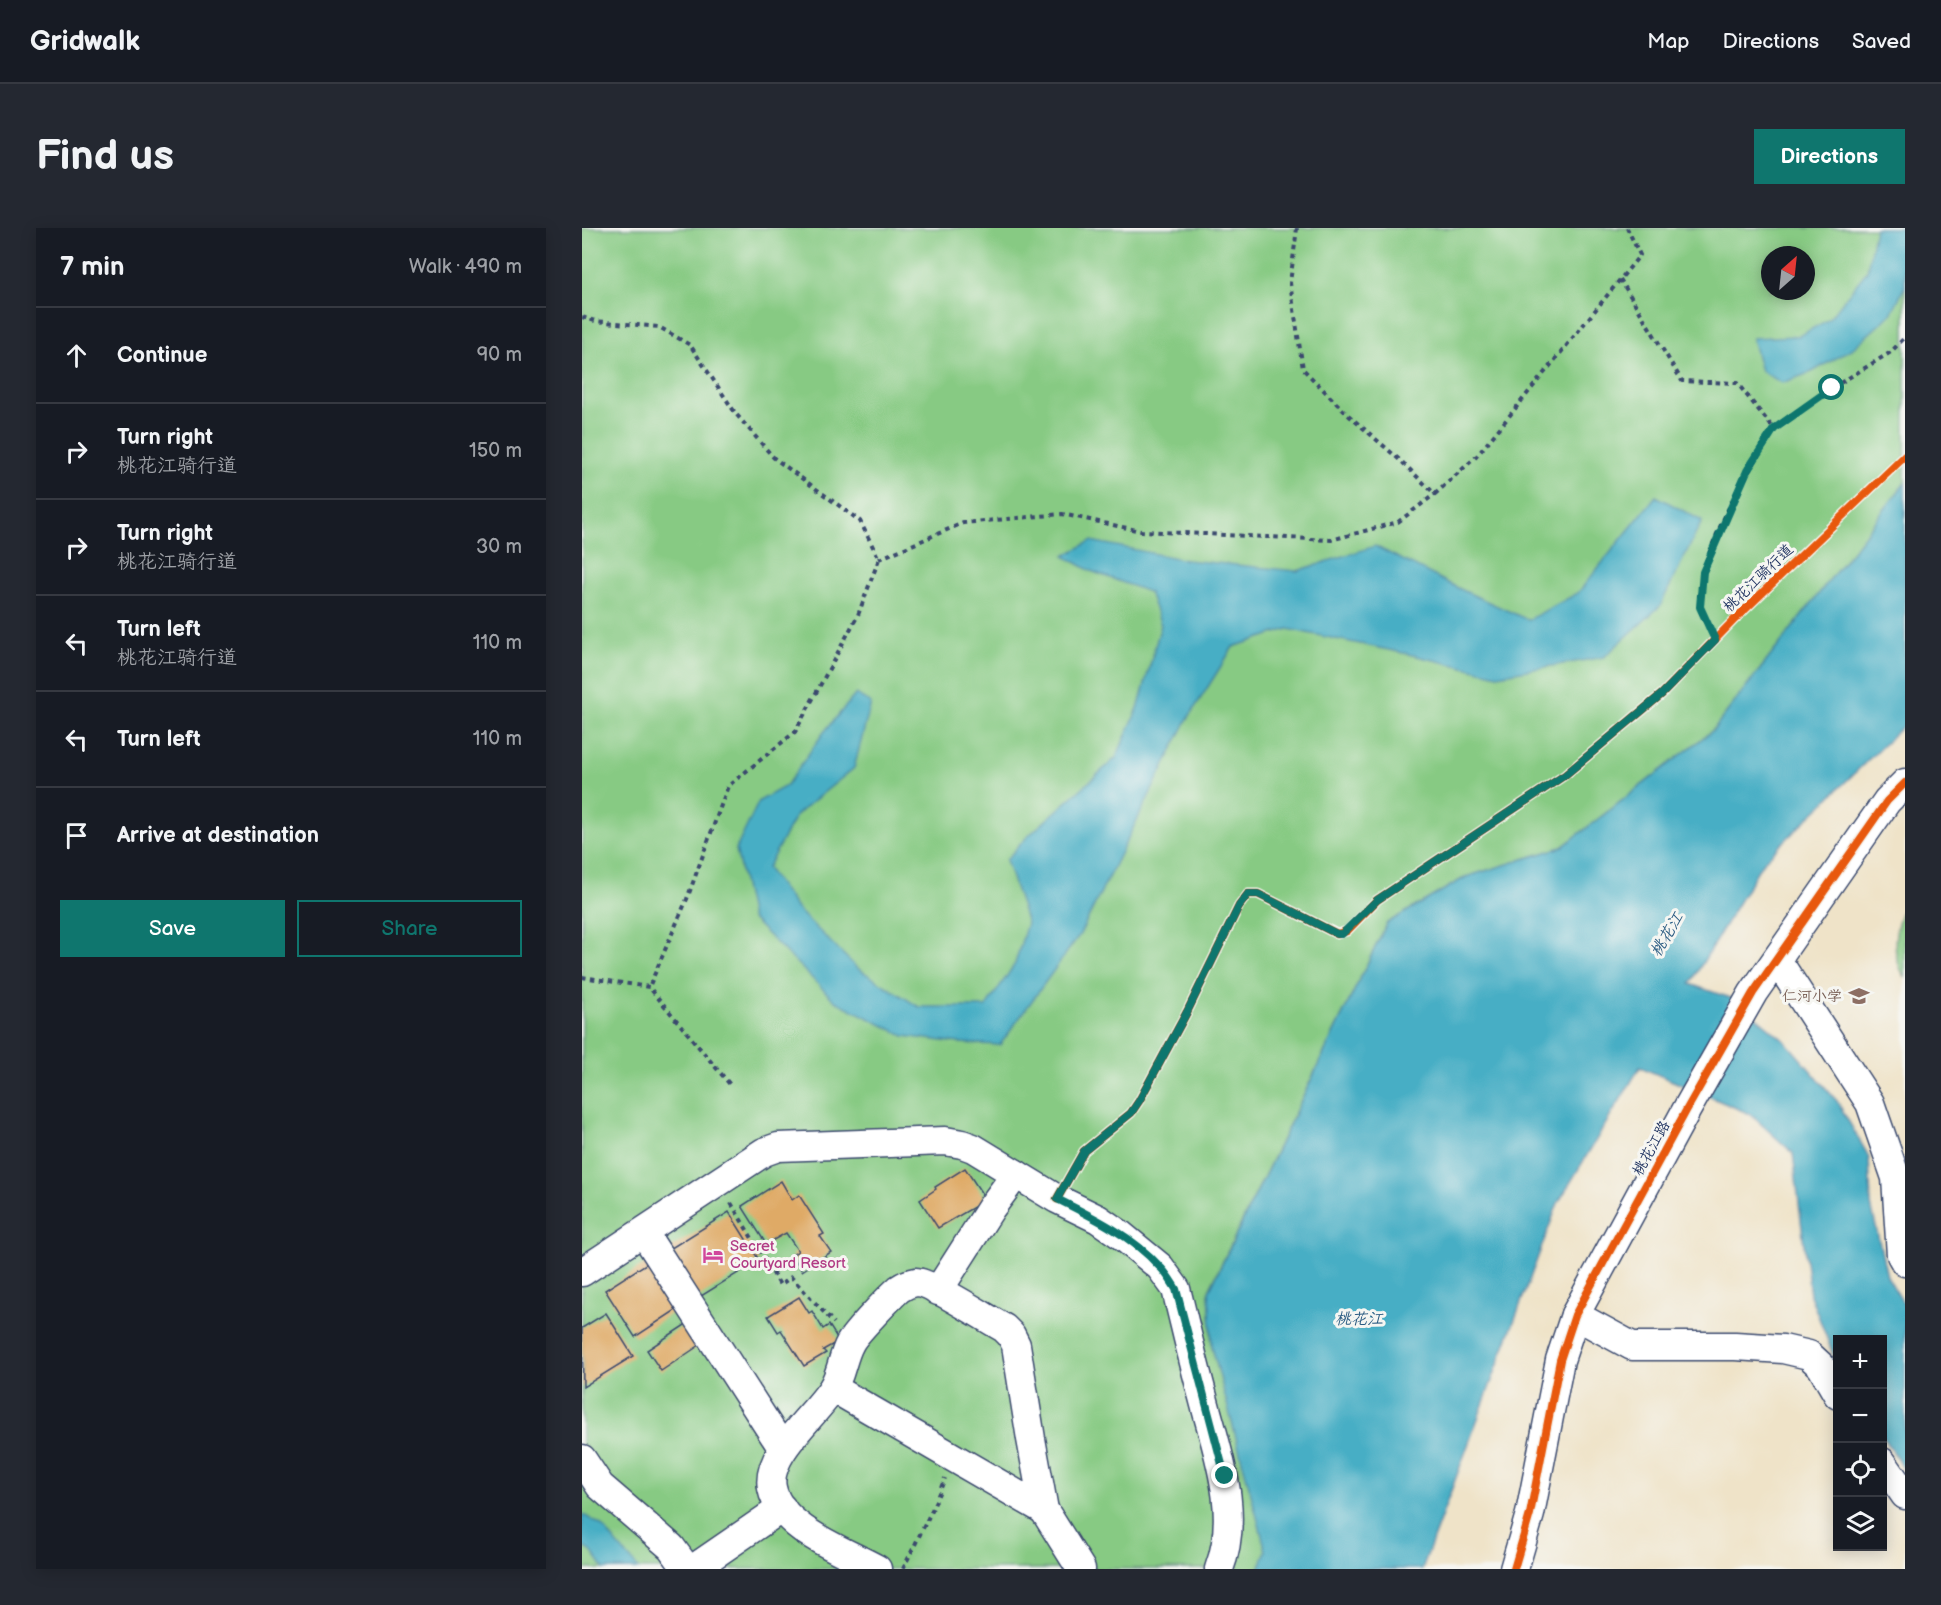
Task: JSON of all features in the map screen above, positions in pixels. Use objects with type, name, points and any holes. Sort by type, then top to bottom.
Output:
[{"type":"street","name":"桃花江路","points":[[1514,1569],[1530,1514],[1560,1360],[1575,1315],[1753,993],[1887,801],[1905,783]]},
{"type":"street","points":[[1777,960],[1870,1103],[1896,1178],[1901,1255],[1905,1262]]},
{"type":"street","points":[[582,1272],[764,1152],[778,1147],[945,1141],[974,1148],[1057,1199],[1098,1219],[1121,1235],[1160,1267],[1176,1289],[1225,1476],[1227,1534],[1219,1569]]},
{"type":"street","points":[[938,1291],[991,1208],[1016,1174]]},
{"type":"street","points":[[644,1233],[783,1449]]},
{"type":"street","points":[[877,1569],[818,1538],[792,1520],[772,1490],[771,1481],[783,1449],[833,1388],[850,1342],[904,1286],[915,1282],[938,1291],[1004,1328],[1011,1335],[1016,1345],[1044,1510],[1081,1569]]},
{"type":"street","points":[[1575,1315],[1632,1346],[1745,1346],[1783,1349],[1809,1355],[1821,1366],[1834,1389]]},
{"type":"street","points":[[833,1388],[1044,1510]]},
{"type":"street","points":[[582,1460],[600,1486],[671,1547],[687,1569]]},
{"type":"street","points":[[1887,1468],[1905,1495]]},
{"type":"street","points":[[693,1569],[782,1508]]},
{"type":"path","points":[[1297,228],[1290,283],[1303,369],[1347,414],[1435,494]]},
{"type":"path","points":[[650,987],[687,899],[728,786],[795,732],[858,615],[879,559],[963,523],[1062,514],[1141,531],[1331,540],[1398,522],[1435,494],[1476,458],[1640,255],[1627,228]]},
{"type":"path","points":[[1620,279],[1682,381],[1737,383],[1774,429]]},
{"type":"path","points":[[582,317],[595,321],[659,327],[690,345],[736,414],[774,458],[860,521],[879,559]]},
{"type":"path","points":[[1715,640],[1700,607],[1703,572],[1747,471],[1774,429],[1832,388],[1891,352],[1905,337]]},
{"type":"path","points":[[582,977],[650,987],[732,1087]]},
{"type":"path","points":[[720,1182],[780,1285],[791,1276],[850,1342]]},
{"type":"path","points":[[903,1569],[932,1510],[953,1458]]},
{"type":"green space","points":[[582,228],[1905,228],[1905,483],[1713,730],[1562,847],[1466,877],[1387,923],[1209,1290],[1212,1347],[1267,1551],[1259,1569],[582,1569]]},
{"type":"green space","points":[[1905,904],[1905,977],[1897,960],[1895,941],[1898,922]]},
{"type":"water","points":[[1875,228],[1905,228],[1905,286],[1891,314],[1852,349],[1812,372],[1782,383],[1761,371],[1752,338],[1799,336],[1828,320],[1867,271]]},
{"type":"water","name":"桃花江","points":[[1905,483],[1905,724],[1762,863],[1690,984],[1736,1000],[1786,1042],[1837,1101],[1869,1157],[1871,1205],[1887,1276],[1905,1306],[1905,1471],[1887,1442],[1887,1335],[1833,1335],[1833,1354],[1810,1295],[1793,1153],[1750,1114],[1640,1067],[1558,1203],[1422,1569],[1259,1569],[1266,1551],[1212,1347],[1209,1291],[1387,923],[1466,877],[1562,847],[1713,730]]},
{"type":"water","points":[[1656,496],[1702,521],[1660,606],[1604,657],[1498,675],[1288,629],[1233,647],[1187,720],[1080,934],[1000,1045],[959,1043],[904,1036],[835,1001],[751,918],[736,849],[759,801],[786,786],[824,732],[856,694],[871,703],[854,768],[796,815],[767,868],[798,910],[857,968],[919,1007],[986,1007],[1015,964],[1027,923],[1006,860],[1026,838],[1116,758],[1139,706],[1161,625],[1149,592],[1091,571],[1064,556],[1091,541],[1186,560],[1297,571],[1375,546],[1528,620],[1578,593]]},
{"type":"water","points":[[582,1514],[601,1525],[639,1569],[604,1569],[591,1551],[582,1546]]},
{"type":"building","points":[[965,1168],[986,1200],[938,1228],[920,1200],[936,1189],[935,1187]]},
{"type":"building","points":[[781,1181],[792,1200],[799,1195],[824,1234],[820,1236],[831,1252],[802,1271],[792,1255],[798,1251],[786,1233],[766,1244],[742,1206]]},
{"type":"building","name":"Secret Courtyard Resort","points":[[729,1212],[759,1260],[698,1298],[668,1250]]},
{"type":"building","points":[[652,1260],[682,1306],[635,1337],[605,1290]]},
{"type":"building","points":[[799,1297],[809,1313],[812,1311],[823,1329],[829,1325],[839,1341],[823,1350],[826,1353],[804,1366],[781,1330],[778,1332],[768,1316]]},
{"type":"building","points":[[606,1313],[633,1356],[583,1387],[582,1328]]},
{"type":"building","points":[[688,1323],[706,1341],[661,1371],[647,1350]]},
{"type":"cycle path","name":"桃花江骑行道","points":[[1057,1199],[1084,1151],[1131,1113],[1139,1101],[1187,1012],[1239,906],[1248,894],[1258,894],[1337,934],[1347,931],[1377,900],[1565,775],[1662,694],[1735,619],[1905,456]]},
{"type":"cycle path","points":[[1514,1569],[1530,1514],[1560,1360],[1575,1315],[1753,993],[1887,801],[1905,783]]},
{"type":"place","name":"仁河小学","points":[[1859,996]]},
{"type":"place","name":"Secret Courtyard Resort","points":[[713,1255]]},
{"type":"route","points":[[1225,1476],[1176,1289],[1146,1253],[1098,1219],[1057,1199],[1084,1151],[1131,1113],[1139,1101],[1187,1012],[1239,906],[1248,894],[1258,894],[1337,934],[1342,934],[1377,900],[1565,775],[1662,694],[1715,640],[1700,607],[1703,572],[1747,471],[1774,429],[1832,388]]}]
